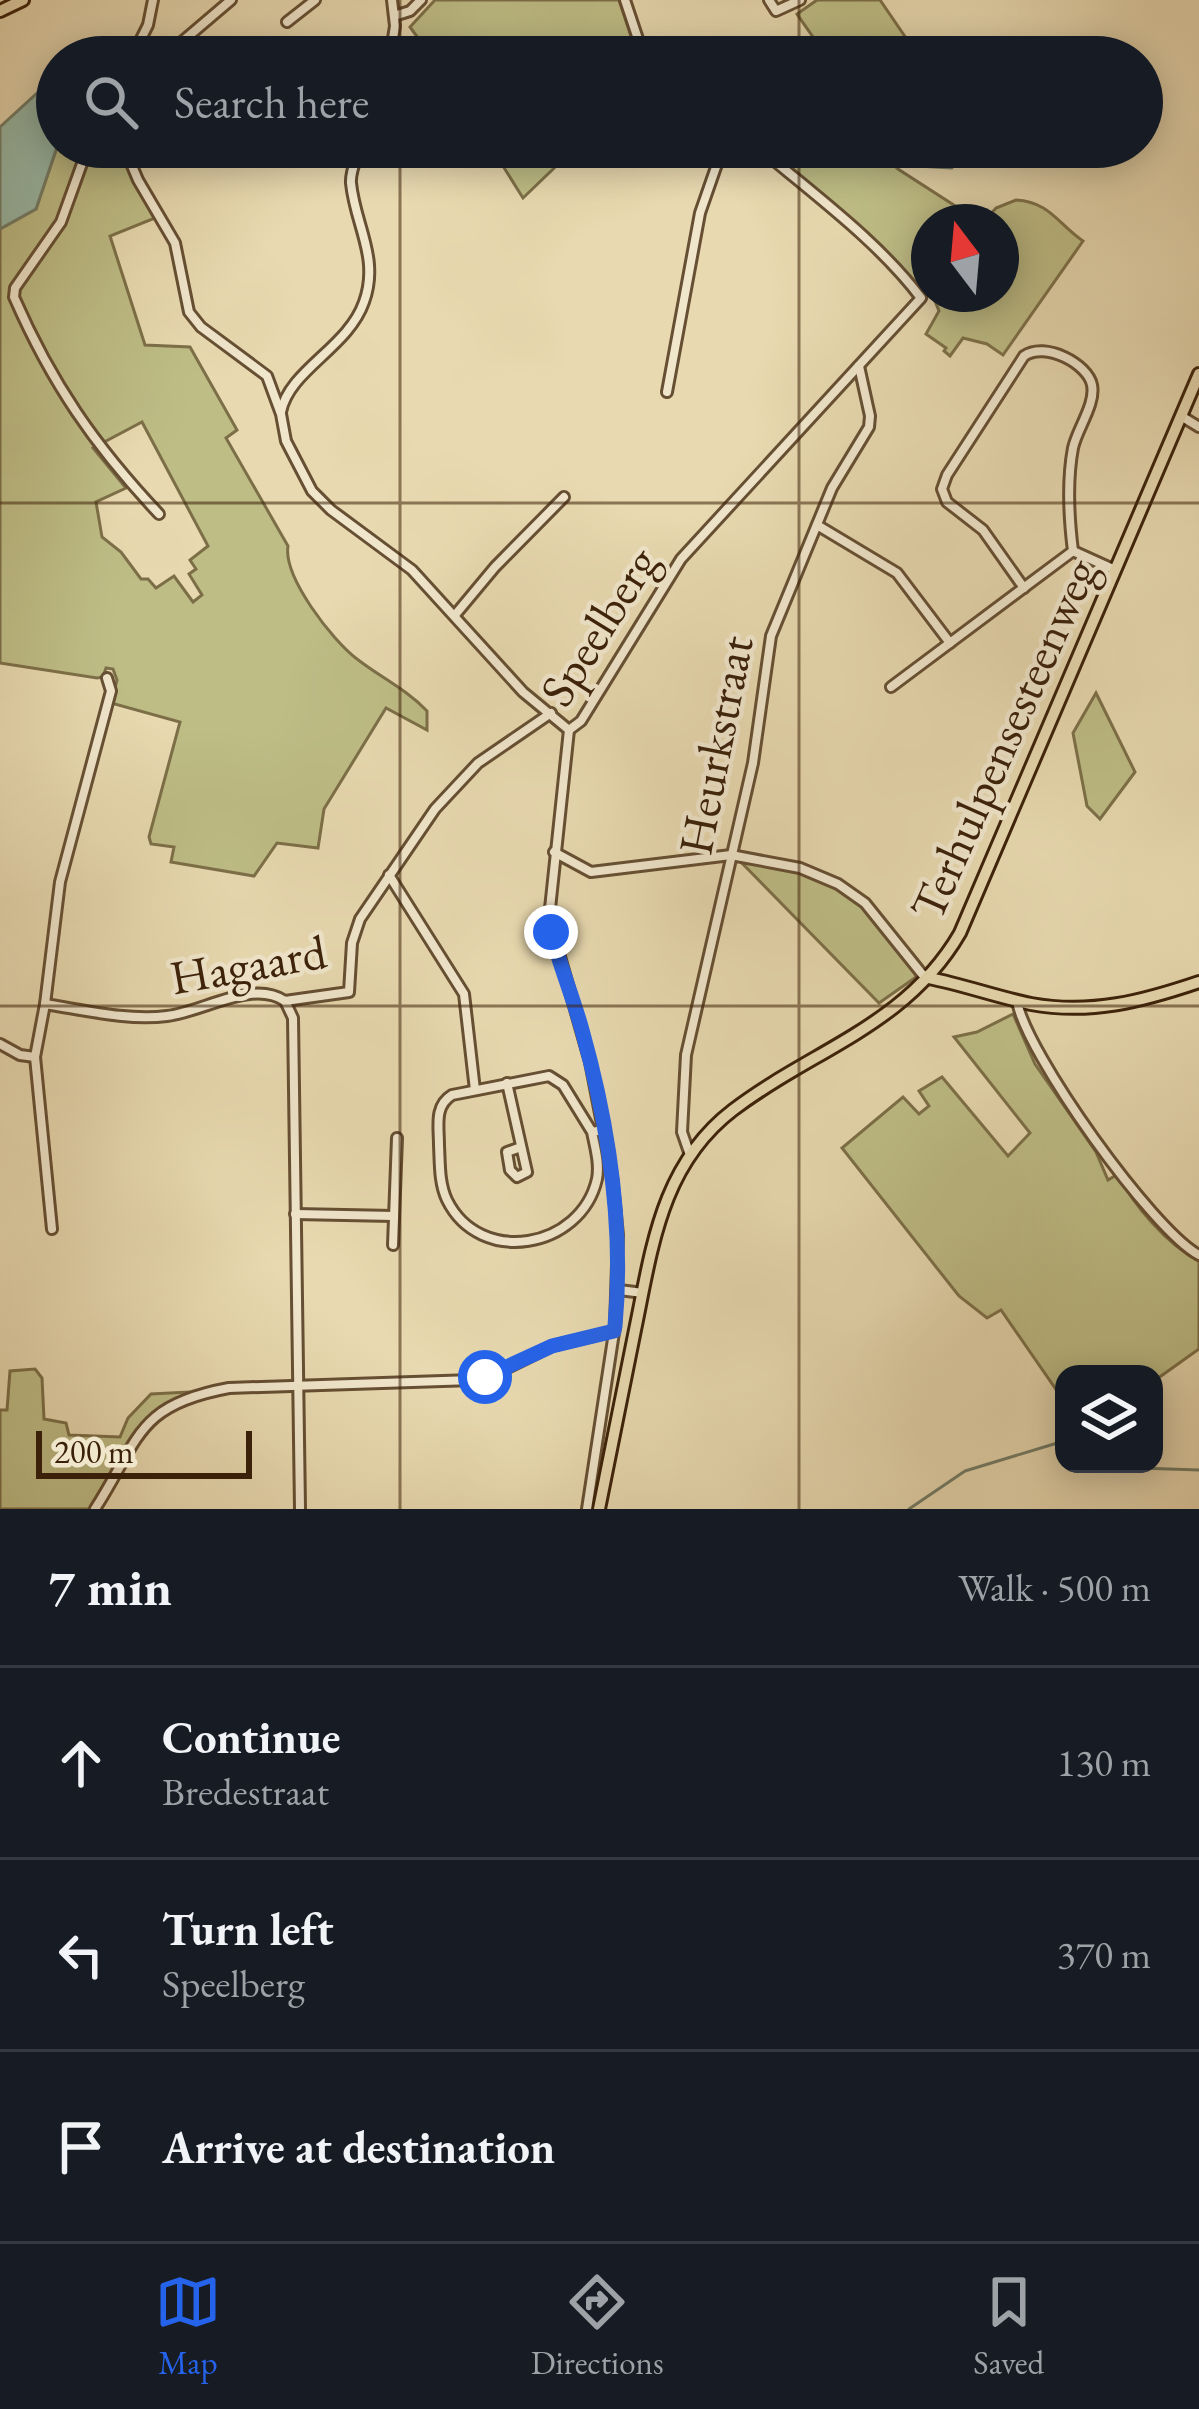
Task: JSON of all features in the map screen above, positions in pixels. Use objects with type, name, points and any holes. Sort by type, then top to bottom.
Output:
[{"type":"main road","points":[[0,11],[23,0]]},
{"type":"main road","name":"Terhulpensesteenweg","points":[[599,1509],[664,1203],[690,1155],[734,1109],[881,1019],[942,963],[960,933],[1199,374]]},
{"type":"main road","points":[[942,963],[975,987]]},
{"type":"main road","points":[[929,978],[1017,1001],[1075,1009],[1107,1007],[1199,982]]},
{"type":"street","points":[[142,36],[153,0]]},
{"type":"street","points":[[189,36],[231,0]]},
{"type":"street","points":[[287,22],[315,0]]},
{"type":"street","points":[[392,0],[392,36]]},
{"type":"street","points":[[394,16],[410,11],[421,0]]},
{"type":"street","points":[[625,0],[637,36]]},
{"type":"street","points":[[769,0],[776,11],[800,0]]},
{"type":"street","points":[[80,168],[61,222],[15,288],[14,297],[63,396],[112,465],[159,514]]},
{"type":"street","points":[[133,168],[175,243],[189,312],[201,327],[266,376],[292,455],[320,501],[412,570],[523,692],[569,730]]},
{"type":"street","points":[[281,414],[288,392],[341,341],[365,300],[370,258],[351,179],[354,168]]},
{"type":"street","points":[[667,392],[700,213],[716,168]]},
{"type":"street","name":"Speelberg","points":[[587,1509],[619,1290],[618,1235],[604,1130],[582,1031],[551,932],[554,852],[569,730],[581,721],[681,559],[921,298],[906,277],[783,168]]},
{"type":"street","points":[[1024,588],[983,530],[947,502],[942,489],[1024,356],[1036,349],[1052,350],[1092,384],[1072,454],[1073,551]]},
{"type":"street","name":"Heurkstraat","points":[[690,1155],[682,1132],[686,1055],[764,704],[771,636],[838,478],[870,424],[859,366]]},
{"type":"street","points":[[1181,416],[1199,428]]},
{"type":"street","points":[[455,615],[564,497]]},
{"type":"street","points":[[817,525],[897,573],[950,643]]},
{"type":"street","points":[[1073,551],[1115,571]]},
{"type":"street","points":[[891,687],[1073,551]]},
{"type":"street","points":[[52,1228],[35,1057],[60,882],[111,692],[107,678]]},
{"type":"street","name":"Hagaard","points":[[45,1004],[149,1017],[252,994],[285,1001],[349,992],[356,930],[435,809],[464,777],[551,713]]},
{"type":"street","points":[[554,852],[584,870],[598,872],[731,855],[800,868],[848,890],[881,920],[929,978]]},
{"type":"street","points":[[389,875],[464,994],[475,1090]]},
{"type":"street","points":[[285,1001],[293,1018],[300,1509]]},
{"type":"street","points":[[1017,1001],[1033,1044],[1081,1116],[1159,1221],[1199,1256]]},
{"type":"street","points":[[0,1044],[35,1057]]},
{"type":"street","points":[[541,1076],[556,1079],[580,1109],[595,1144],[597,1180],[586,1204],[568,1225],[528,1243],[494,1240],[477,1232],[447,1200],[440,1164],[440,1106],[452,1095],[507,1083],[541,1076]]},
{"type":"street","points":[[507,1083],[521,1147]]},
{"type":"street","points":[[592,1132],[604,1130]]},
{"type":"street","points":[[393,1245],[397,1138]]},
{"type":"street","points":[[595,1144],[606,1142]]},
{"type":"street","points":[[296,1214],[394,1216]]},
{"type":"street","points":[[619,1290],[643,1293]]},
{"type":"street","points":[[95,1509],[135,1436],[159,1413],[214,1390],[473,1380],[552,1346],[614,1331]]},
{"type":"shaded area","points":[[435,0],[619,0],[631,36],[417,36],[410,27]]},
{"type":"shaded area","points":[[817,0],[880,0],[905,36],[812,36],[797,14]]},
{"type":"shaded area","points":[[36,94],[36,168],[50,168],[36,209],[0,229],[0,127]]},
{"type":"shaded area","points":[[50,168],[129,168],[155,218],[110,236],[145,345],[190,347],[237,430],[226,438],[288,546],[293,574],[311,607],[347,650],[427,711],[427,730],[386,708],[324,809],[318,848],[277,843],[254,876],[171,862],[174,847],[151,844],[149,837],[180,722],[111,703],[117,680],[113,669],[106,668],[103,677],[97,678],[0,663],[0,229],[36,209]],"holes":[[[142,422],[208,546],[190,560],[196,569],[189,574],[202,595],[193,602],[174,576],[156,588],[148,579],[141,579],[121,552],[102,537],[96,502],[126,488],[93,448]]]},
{"type":"shaded area","points":[[504,168],[554,168],[523,198]]},
{"type":"shaded area","points":[[787,168],[897,168],[952,204],[911,204],[911,278]]},
{"type":"shaded area","points":[[1016,200],[1046,209],[1083,241],[1003,355],[987,344],[963,338],[950,356],[926,334],[938,312],[1019,312],[1019,204],[1006,204]]},
{"type":"shaded area","points":[[1096,693],[1135,772],[1100,819],[1087,806],[1073,733]]},
{"type":"shaded area","points":[[737,858],[806,873],[853,896],[919,975],[879,1003]]},
{"type":"shaded area","points":[[1013,1014],[1035,1064],[1096,1152],[1108,1180],[1118,1174],[1152,1223],[1199,1261],[1199,1349],[1163,1375],[1163,1365],[1055,1365],[1055,1388],[1001,1310],[987,1318],[959,1296],[842,1148],[903,1097],[919,1114],[929,1106],[919,1091],[942,1077],[1008,1156],[1030,1133],[954,1037],[977,1032]]},
{"type":"shaded area","points":[[35,1369],[42,1378],[44,1419],[66,1423],[69,1435],[120,1437],[128,1418],[151,1394],[188,1392],[142,1423],[93,1509],[0,1509],[0,1410],[7,1410],[10,1371]]},
{"type":"waterway","points":[[909,1509],[965,1471],[1055,1444]]},
{"type":"waterway","points":[[1163,1469],[1199,1470]]},
{"type":"route","points":[[485,1377],[552,1346],[614,1331],[615,1326],[618,1235],[612,1176],[582,1031],[551,932]]}]
